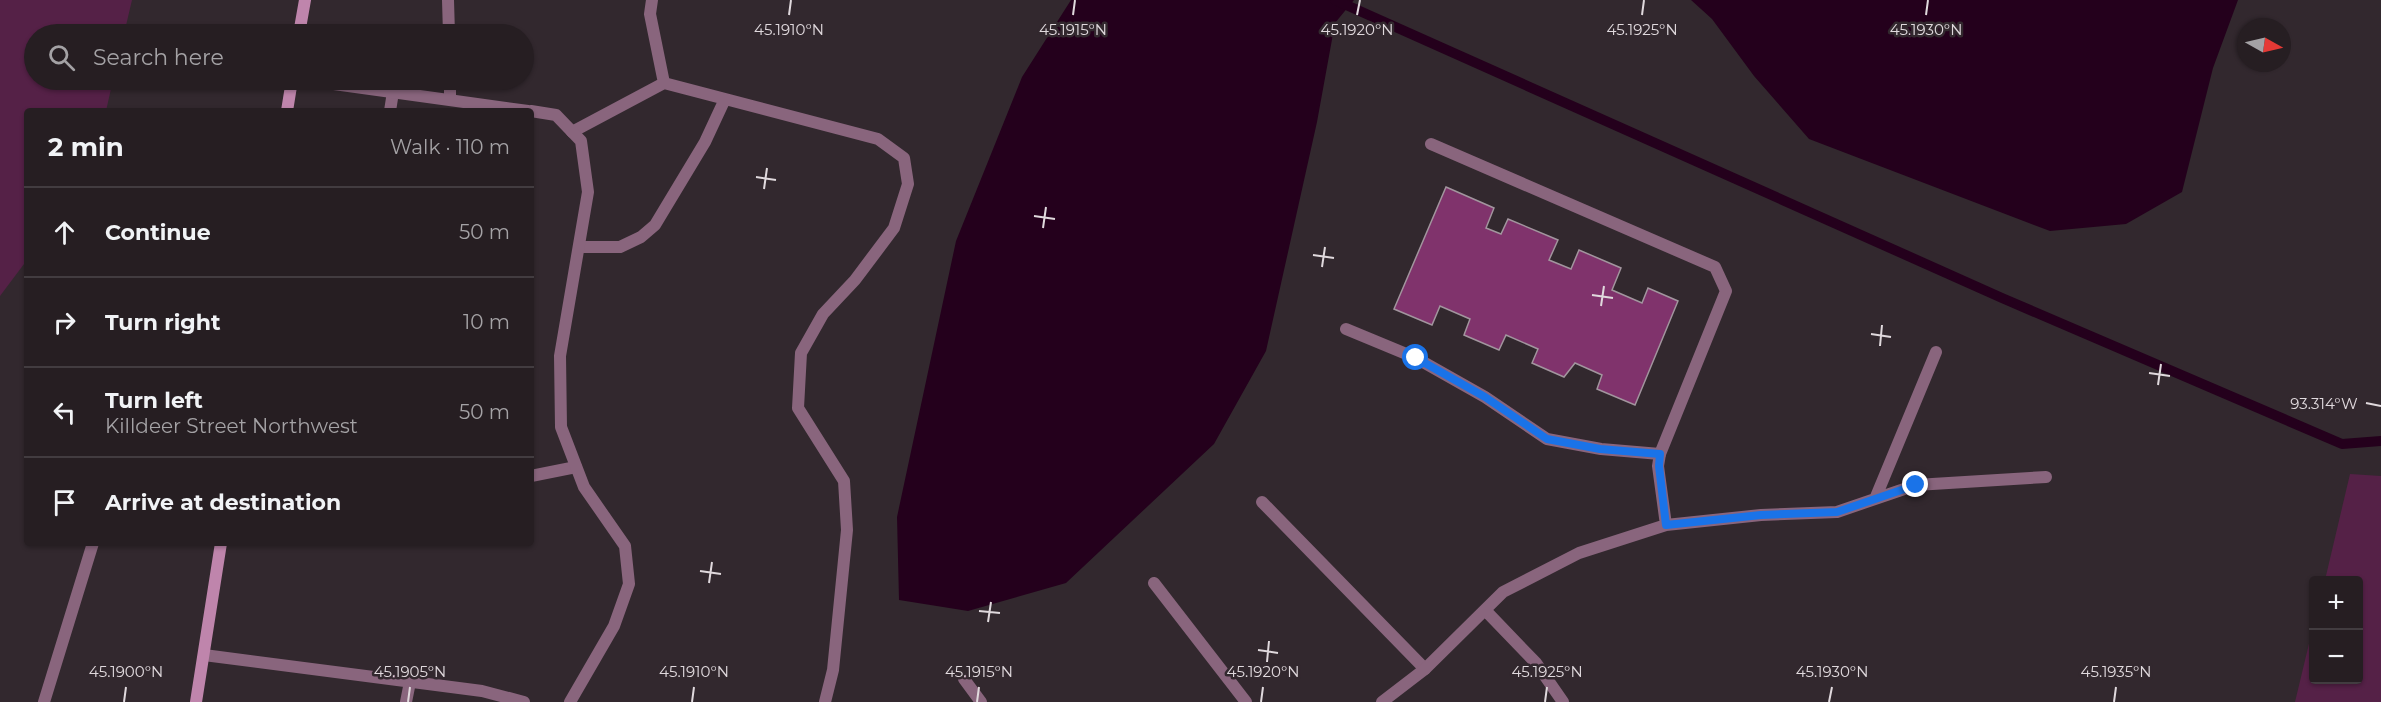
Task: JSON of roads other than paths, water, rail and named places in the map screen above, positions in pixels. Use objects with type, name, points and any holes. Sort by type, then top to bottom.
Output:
[{"type":"street","points":[[300,24],[304,0]]},
{"type":"street","points":[[448,0],[449,24]]},
{"type":"street","points":[[652,0],[650,14],[664,83]]},
{"type":"street","points":[[572,132],[664,83],[878,139],[904,158],[908,184],[894,228],[855,280],[823,314],[801,353],[798,408],[844,481],[847,530],[833,670],[825,702]]},
{"type":"street","points":[[287,108],[290,90]]},
{"type":"street","points":[[378,90],[509,108]]},
{"type":"street","points":[[450,90],[450,99]]},
{"type":"street","points":[[390,108],[393,92]]},
{"type":"street","points":[[579,247],[620,247],[641,237],[655,225],[705,142],[725,99]]},
{"type":"street","points":[[534,112],[556,115],[581,141],[588,192],[560,356],[561,427],[584,487],[625,546],[629,584],[614,626],[570,702]]},
{"type":"street","points":[[1431,144],[1715,267],[1726,291],[1660,454],[1659,466],[1666,525]]},
{"type":"street","points":[[1346,329],[1416,358],[1485,397],[1547,439],[1600,449],[1660,454]]},
{"type":"street","points":[[1875,499],[1935,352]]},
{"type":"street","points":[[534,475],[576,467]]},
{"type":"street","points":[[1382,702],[1425,669],[1503,592],[1579,553],[1666,525],[1761,515],[1837,512],[1916,485],[2046,477]]},
{"type":"street","points":[[1262,502],[1425,669]]},
{"type":"street","points":[[44,702],[92,546]]},
{"type":"street","points":[[196,702],[221,546]]},
{"type":"street","points":[[1154,583],[1246,702]]},
{"type":"street","points":[[1485,610],[1536,663],[1563,702]]},
{"type":"street","points":[[204,655],[482,691],[524,702]]},
{"type":"street","points":[[964,679],[981,702]]},
{"type":"street","points":[[406,702],[410,682]]},
{"type":"waterway","points":[[1335,0],[2002,298],[2342,444],[2381,441]]}]
